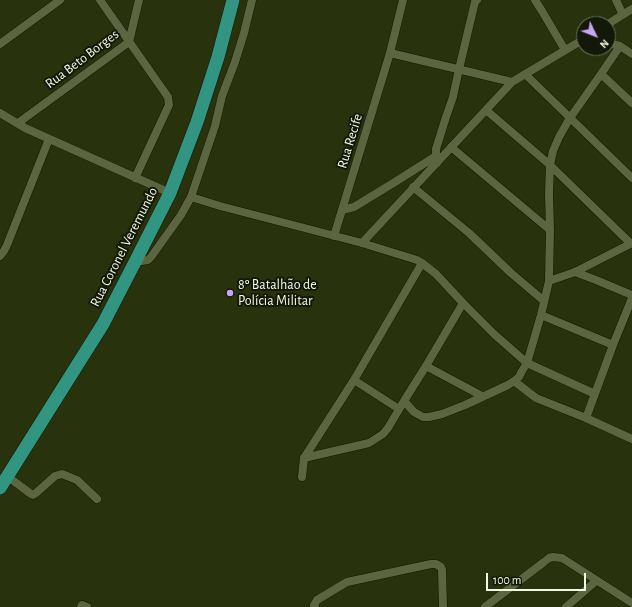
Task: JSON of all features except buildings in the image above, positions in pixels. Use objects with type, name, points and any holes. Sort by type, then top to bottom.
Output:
[{"type":"highway","name":"Rua Coronel Veremundo","points":[[0,488],[103,324],[170,193],[218,57],[232,0]]},
{"type":"street","points":[[0,44],[60,0]]},
{"type":"street","points":[[100,0],[168,97],[170,105],[134,178]]},
{"type":"street","name":"Rua Beto Borges","points":[[18,123],[129,42],[139,0]]},
{"type":"street","points":[[135,262],[148,260],[151,257],[190,200],[215,126],[222,96],[239,48],[252,0]]},
{"type":"street","name":"Rua Recife","points":[[334,236],[390,53],[403,0]]},
{"type":"street","points":[[437,159],[436,149],[453,97],[475,2],[477,0]]},
{"type":"street","points":[[536,0],[565,50]]},
{"type":"street","points":[[616,0],[623,15]]},
{"type":"street","points":[[616,19],[632,9]]},
{"type":"street","points":[[362,243],[437,159],[451,147],[512,82],[576,44]]},
{"type":"street","points":[[616,45],[632,54]]},
{"type":"street","points":[[404,401],[414,412],[423,417],[429,417],[442,414],[465,404],[514,381],[519,377],[527,363],[542,315],[549,281],[550,230],[548,194],[550,165],[553,151],[570,118],[620,46]]},
{"type":"street","points":[[390,53],[512,82]]},
{"type":"street","points":[[525,74],[632,178]]},
{"type":"street","points":[[601,74],[632,103]]},
{"type":"street","points":[[486,110],[550,165],[631,243],[575,272],[549,281]]},
{"type":"street","points":[[0,113],[25,128],[170,193]]},
{"type":"street","points":[[2,254],[49,139]]},
{"type":"street","points":[[451,147],[550,230]]},
{"type":"street","points":[[342,210],[354,207],[437,159]]},
{"type":"street","points":[[413,187],[469,233],[511,274],[544,301]]},
{"type":"street","points":[[190,200],[220,206],[362,243],[417,260],[436,274],[494,334],[527,363],[595,394]]},
{"type":"street","points":[[302,477],[304,458],[354,380],[422,263]]},
{"type":"street","points":[[575,272],[632,295]]},
{"type":"street","points":[[586,418],[632,298]]},
{"type":"street","points":[[304,458],[369,443],[383,434],[426,366],[463,303]]},
{"type":"street","points":[[542,315],[613,345]]},
{"type":"street","points":[[426,366],[482,396]]},
{"type":"street","points":[[354,380],[399,409]]},
{"type":"street","points":[[514,381],[536,398],[632,438]]},
{"type":"street","points":[[7,476],[33,495],[36,494],[55,476],[62,474],[77,480],[97,499]]},
{"type":"street","points":[[485,607],[549,558],[553,557],[562,558],[632,603]]},
{"type":"street","points":[[315,607],[314,605],[317,600],[347,582],[431,564],[436,564],[441,567],[442,570],[443,607]]},
{"type":"street","points":[[566,607],[596,580]]},
{"type":"street","points":[[81,607],[82,605],[87,607]]},
{"type":"place","name":"8º Batalhão de Polícia Militar","points":[[230,293]]}]
